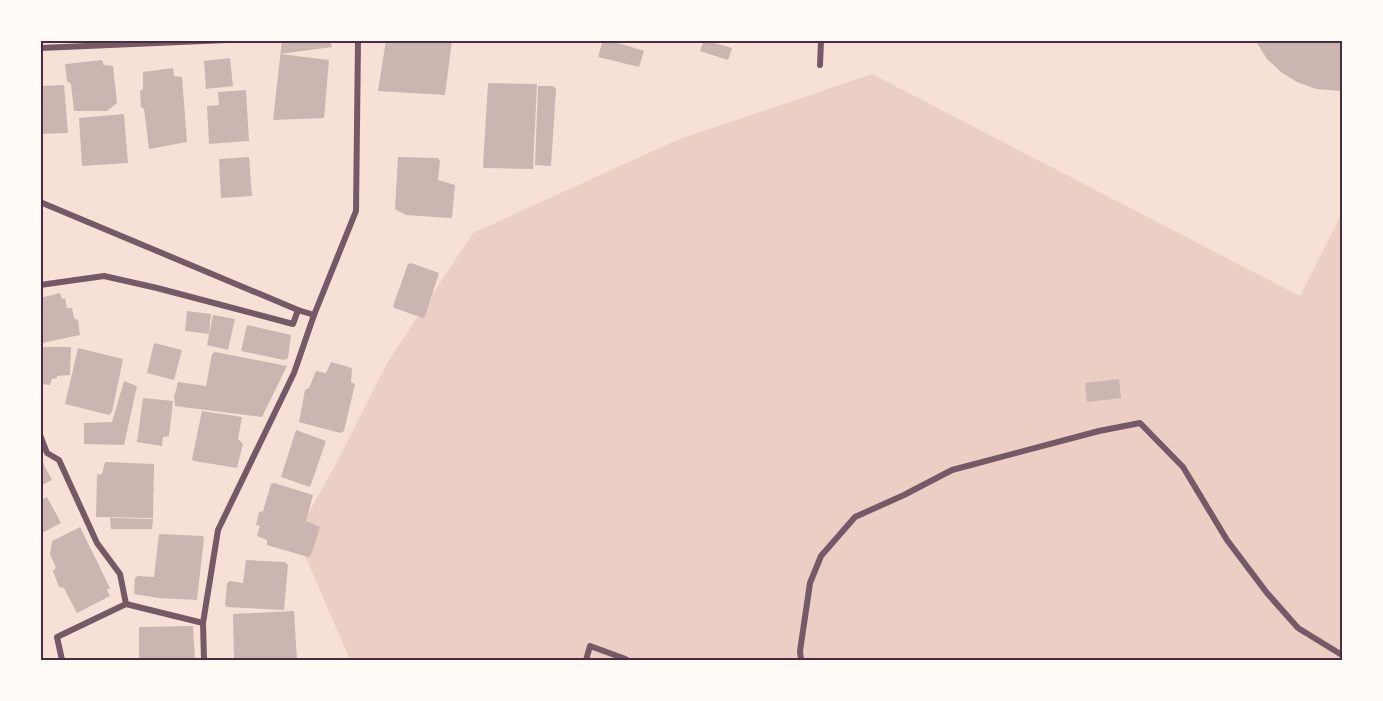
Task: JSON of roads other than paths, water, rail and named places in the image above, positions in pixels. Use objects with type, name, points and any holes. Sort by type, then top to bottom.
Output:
[{"type":"street","points":[[40,48],[227,40]]},
{"type":"street","points":[[204,660],[203,623],[218,530],[294,373],[314,315],[356,211],[358,40]]},
{"type":"street","points":[[820,65],[821,40]]},
{"type":"street","points":[[40,202],[314,315]]},
{"type":"street","points":[[40,285],[104,276],[293,324],[298,310]]},
{"type":"street","points":[[801,660],[800,651],[810,583],[821,556],[855,517],[952,470],[1099,431],[1140,423],[1183,467],[1227,540],[1298,628],[1342,655]]},
{"type":"street","points":[[40,435],[47,453],[59,460],[97,543],[120,574],[126,604]]},
{"type":"street","points":[[62,660],[57,637],[126,604],[203,623]]},
{"type":"street","points":[[586,660],[590,646],[627,660]]}]
